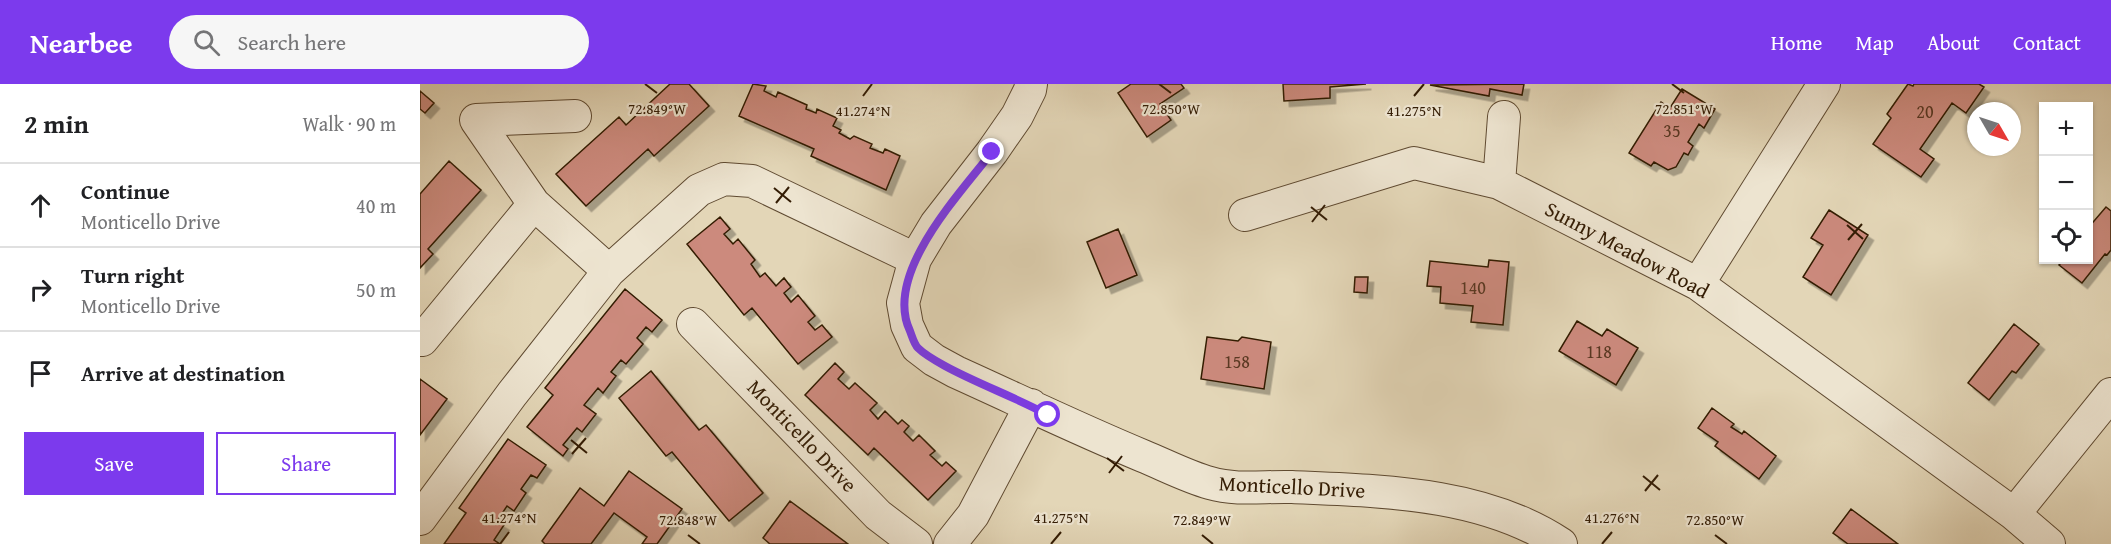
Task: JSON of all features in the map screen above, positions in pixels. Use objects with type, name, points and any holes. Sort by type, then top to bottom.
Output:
[{"type":"street","name":"Monticello Drive","points":[[1031,84],[1017,116],[936,224],[915,259],[903,303],[907,325],[917,347],[956,372],[1097,437],[1210,483],[1239,489],[1278,487],[1427,496],[1508,517],[1561,544]]},
{"type":"street","points":[[1698,284],[1824,84]]},
{"type":"street","points":[[575,116],[476,120],[534,204],[609,271]]},
{"type":"street","points":[[1499,183],[1504,117]]},
{"type":"street","name":"Sunny Meadow Road","points":[[1245,215],[1414,163],[1499,183],[1698,284],[2014,514],[2049,544]]},
{"type":"street","points":[[420,519],[512,394],[609,271],[699,190],[724,179],[752,181],[915,259]]},
{"type":"street","points":[[422,340],[534,204]]},
{"type":"street","name":"Monticello Drive","points":[[693,324],[878,515],[916,544]]},
{"type":"street","points":[[2014,514],[2111,394]]},
{"type":"street","points":[[950,544],[973,515],[1031,405]]},
{"type":"building","points":[[670,84],[689,84],[709,106],[654,156],[648,149],[586,206],[556,174],[619,117],[626,125]]},
{"type":"building","points":[[753,84],[766,86],[764,91],[776,97],[778,92],[807,105],[806,109],[816,113],[817,109],[837,118],[833,126],[841,130],[839,133],[850,139],[854,136],[872,144],[870,148],[883,153],[885,149],[900,156],[886,190],[811,156],[814,149],[739,116]]},
{"type":"building","points":[[1131,84],[1181,84],[1184,88],[1160,104],[1171,120],[1147,137],[1118,93]]},
{"type":"building","points":[[1283,84],[1366,84],[1330,87],[1330,98],[1284,101]]},
{"type":"building","points":[[1524,84],[1522,95],[1490,89],[1489,96],[1430,85]]},
{"type":"building","points":[[1908,84],[1913,86],[1914,84],[1979,84],[1984,87],[1974,102],[1967,102],[1966,113],[1952,103],[1920,149],[1934,159],[1921,177],[1873,144],[1891,118],[1887,114]]},
{"type":"building","points":[[1682,89],[1715,109],[1704,128],[1699,124],[1688,142],[1693,146],[1688,155],[1684,153],[1676,167],[1668,170],[1654,162],[1651,166],[1629,153],[1661,102],[1670,108]]},
{"type":"building","points":[[420,91],[434,103],[425,113],[420,109]]},
{"type":"building","points":[[449,161],[481,190],[428,249],[433,254],[420,268],[420,194]]},
{"type":"building","points":[[2106,207],[2111,211],[2111,250],[2107,255],[2105,254],[2082,283],[2059,265],[2093,264],[2093,222]]},
{"type":"building","points":[[1829,210],[1868,235],[1831,295],[1803,277],[1823,245],[1811,238]]},
{"type":"building","points":[[720,217],[730,229],[724,234],[733,244],[738,239],[755,260],[751,264],[760,277],[765,273],[776,286],[784,278],[791,287],[784,293],[791,302],[798,295],[815,316],[808,322],[815,330],[822,325],[832,337],[798,364],[752,308],[744,315],[687,244]]},
{"type":"building","points":[[1118,229],[1137,275],[1106,288],[1087,242]]},
{"type":"building","points":[[1489,260],[1509,262],[1503,325],[1471,322],[1473,306],[1440,303],[1441,287],[1427,286],[1430,261],[1488,267]]},
{"type":"building","points":[[1355,277],[1368,277],[1367,293],[1354,292]]},
{"type":"building","points":[[625,289],[662,320],[652,332],[646,327],[637,338],[643,344],[626,364],[621,360],[611,372],[616,376],[603,393],[598,388],[584,405],[596,414],[582,432],[577,428],[563,445],[568,449],[563,456],[527,427],[553,395],[545,388]]},
{"type":"building","points":[[1577,321],[1602,336],[1607,329],[1638,348],[1616,385],[1559,351]]},
{"type":"building","points":[[2014,324],[2039,344],[2016,373],[2012,371],[1989,400],[1968,383]]},
{"type":"building","points":[[1207,337],[1238,341],[1242,337],[1271,342],[1264,389],[1201,379]]},
{"type":"building","points":[[835,363],[844,372],[838,379],[849,389],[855,383],[877,403],[870,410],[878,419],[885,411],[898,424],[902,420],[909,426],[904,432],[913,441],[919,435],[935,451],[930,455],[942,466],[946,462],[956,471],[928,500],[874,448],[868,455],[805,395]]},
{"type":"building","points":[[651,371],[699,430],[706,425],[763,493],[729,521],[672,452],[666,456],[619,398]]},
{"type":"building","points":[[420,379],[447,399],[420,435]]},
{"type":"building","points":[[1712,408],[1734,424],[1731,427],[1742,434],[1744,431],[1776,456],[1759,479],[1715,446],[1718,442],[1698,428]]},
{"type":"building","points":[[508,439],[546,465],[537,478],[531,475],[521,489],[526,493],[514,511],[507,506],[497,521],[504,525],[494,540],[500,544],[444,544],[466,513],[459,508]]},
{"type":"building","points":[[629,471],[682,509],[657,544],[642,544],[647,537],[614,513],[591,544],[545,544],[542,541],[580,488],[604,506]]},
{"type":"building","points":[[790,501],[848,544],[770,544],[763,538]]},
{"type":"building","points":[[1851,509],[1898,544],[1848,544],[1833,533]]},
{"type":"route","points":[[992,152],[936,224],[915,259],[903,303],[907,325],[917,347],[934,360],[1048,415]]}]
